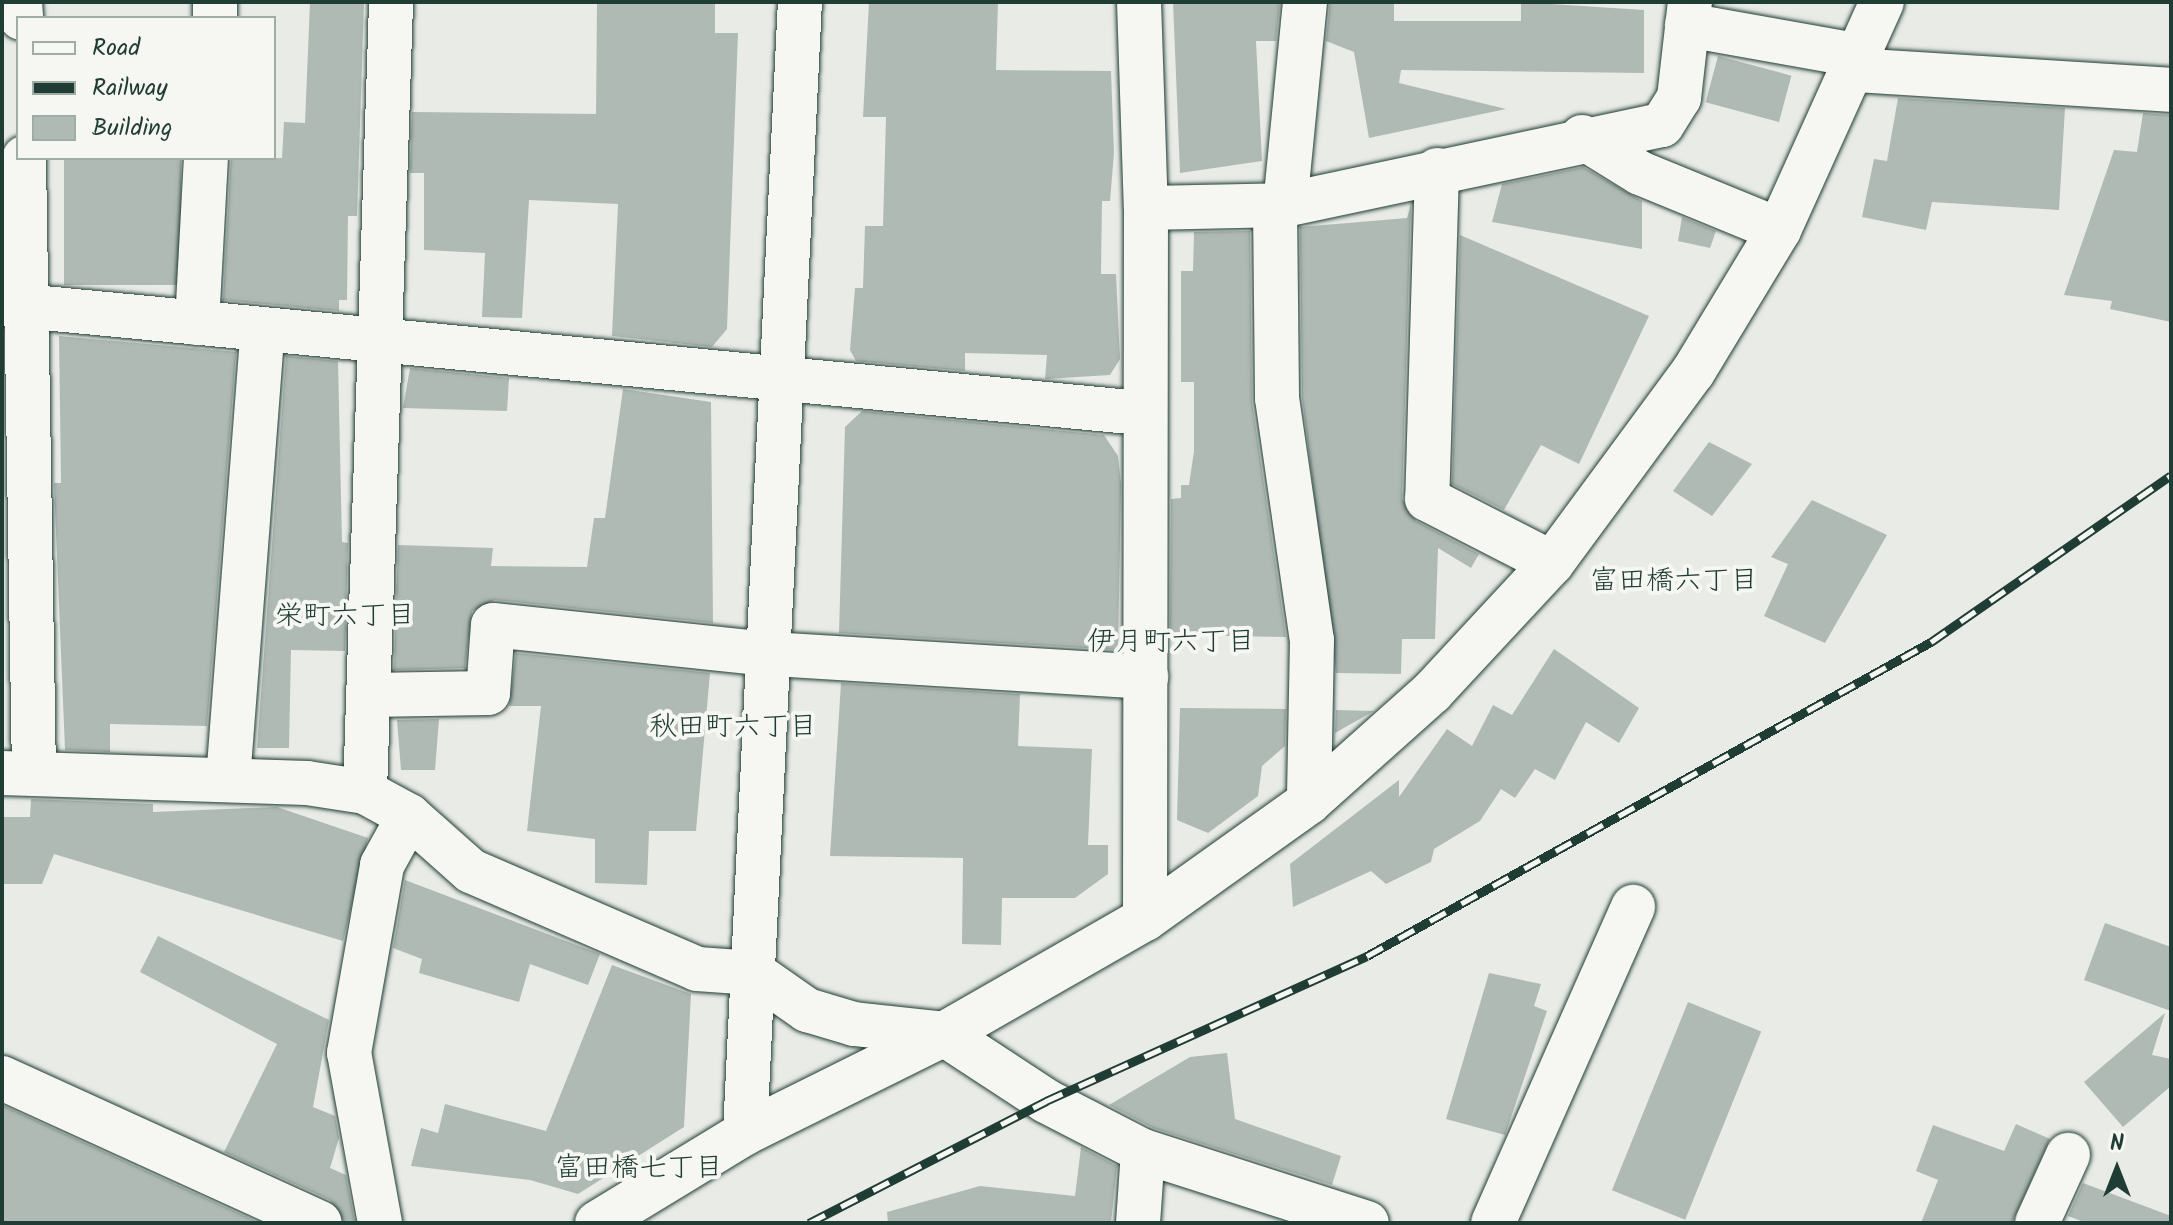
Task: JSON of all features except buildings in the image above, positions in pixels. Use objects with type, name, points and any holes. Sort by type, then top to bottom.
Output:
[{"type":"street","points":[[365,792],[391,2]]},
{"type":"street","points":[[745,1133],[771,654],[800,2]]},
{"type":"street","points":[[1139,2],[1146,208],[1141,413],[1146,677],[1145,919]]},
{"type":"street","points":[[1305,2],[1280,205],[1277,398],[1312,640],[1309,802]]},
{"type":"street","points":[[597,1223],[745,1133],[944,1034],[1145,919],[1309,802],[1432,692],[1552,563],[1693,372],[1779,230],[1858,63],[1882,2]]},
{"type":"street","points":[[1146,208],[1280,205],[1582,137],[1662,125],[1679,98],[1688,13],[1858,63],[2171,90]]},
{"type":"street","points":[[1582,137],[1640,173],[1779,230]]},
{"type":"street","points":[[24,160],[14,305],[18,773],[228,780],[365,792],[409,816],[471,871],[697,969],[754,973],[807,1010],[854,1024],[944,1034],[1046,1101],[1143,1151],[1367,1223]]},
{"type":"street","points":[[197,323],[206,160]]},
{"type":"street","points":[[1437,170],[1427,499],[1552,563]]},
{"type":"street","points":[[14,305],[782,383],[1141,413]]},
{"type":"street","points":[[228,780],[263,330]]},
{"type":"street","points":[[369,695],[488,693],[493,625],[771,654],[1146,677]]},
{"type":"street","points":[[380,1223],[349,1053],[382,865],[409,816]]},
{"type":"street","points":[[1493,1223],[1633,907]]},
{"type":"street","points":[[2,1078],[320,1223]]},
{"type":"street","points":[[1138,1223],[1143,1151]]},
{"type":"street","points":[[2037,1223],[2068,1155]]},
{"type":"railway","points":[[809,1223],[1046,1101],[1367,956],[1931,642],[2171,475]]},
{"type":"district","name":"富田橋六丁目","points":[[1674,582]]},
{"type":"district","name":"栄町六丁目","points":[[345,617]]},
{"type":"district","name":"伊月町六丁目","points":[[1171,643]]},
{"type":"district","name":"秋田町六丁目","points":[[733,728]]},
{"type":"district","name":"富田橋七丁目","points":[[639,1169]]}]
